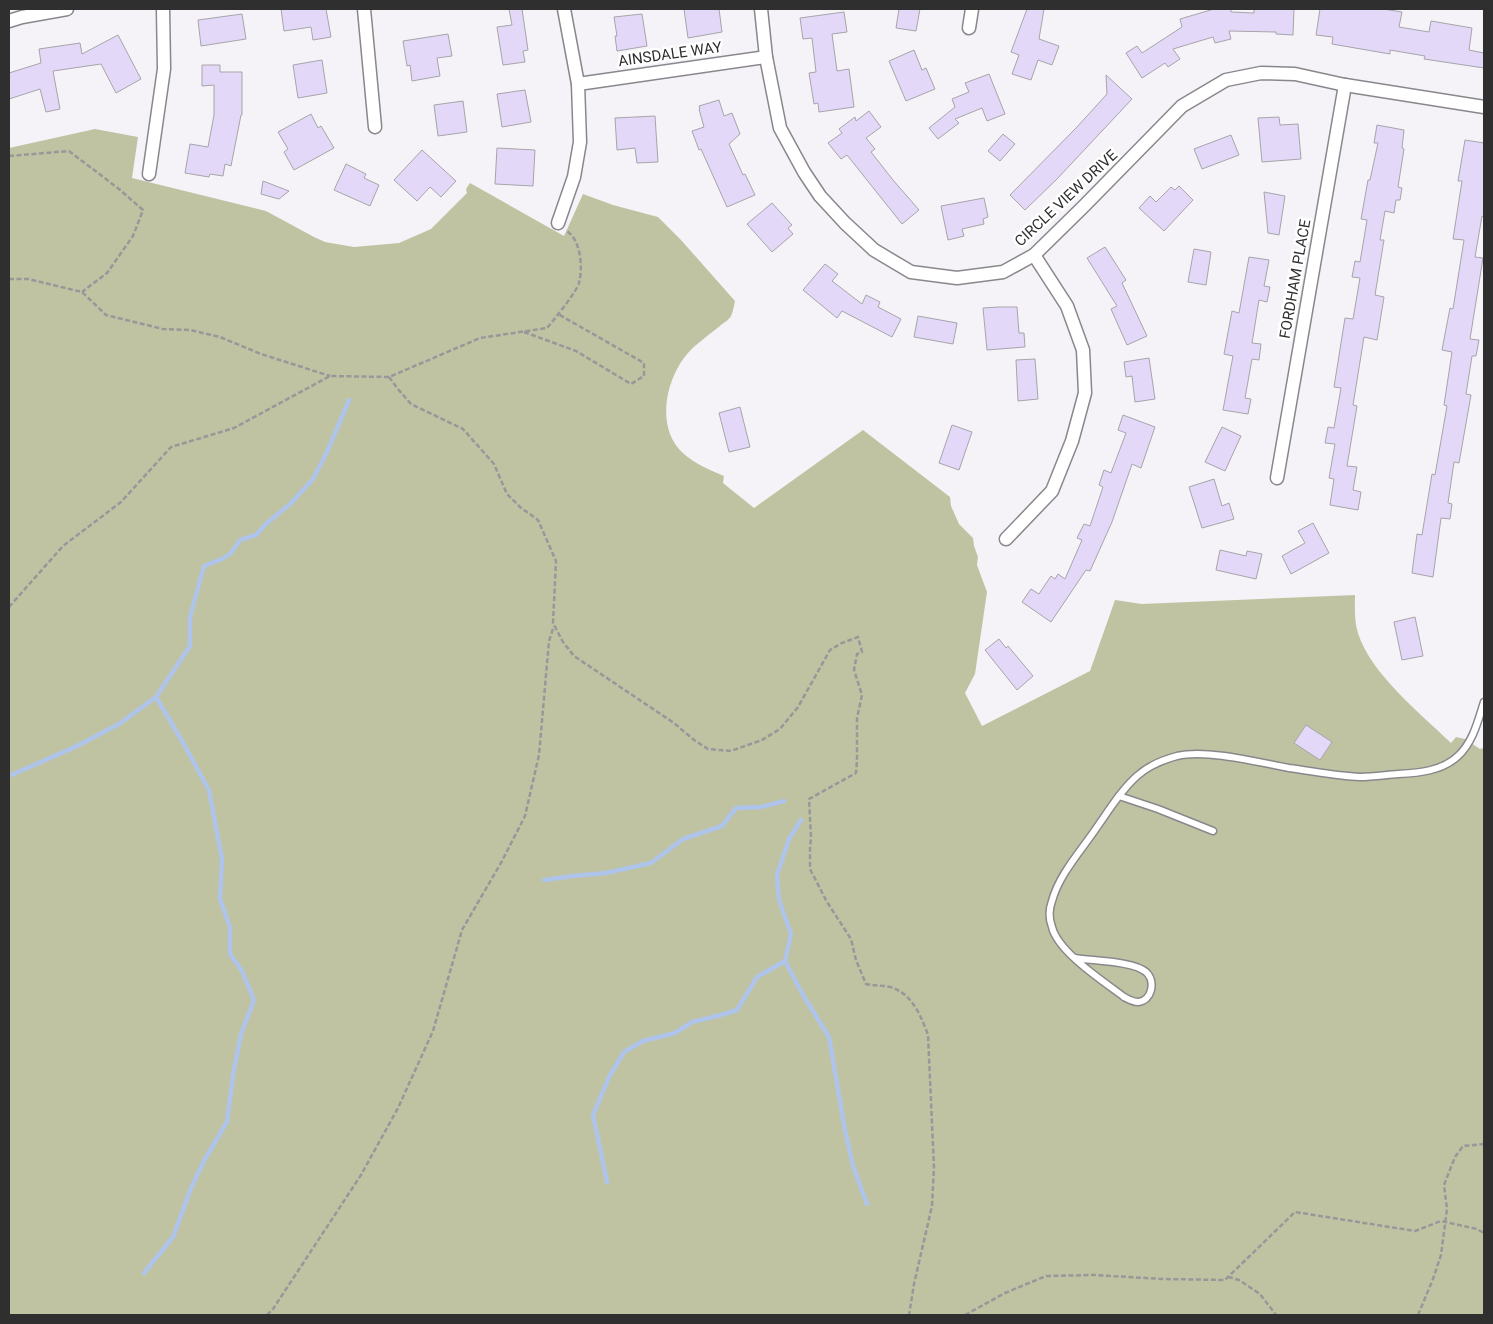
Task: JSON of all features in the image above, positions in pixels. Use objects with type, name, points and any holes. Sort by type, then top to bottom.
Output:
[{"type":"street","points":[[9,21],[67,9]]},
{"type":"street","points":[[149,174],[164,69],[163,9]]},
{"type":"street","points":[[364,9],[375,127]]},
{"type":"street","points":[[558,224],[574,177],[580,142],[578,84],[564,9]]},
{"type":"street","name":"CIRCLE VIEW DRIVE","points":[[762,9],[766,57],[780,128],[804,172],[820,196],[845,223],[874,250],[911,272],[957,278],[1003,272],[1034,255],[1182,106],[1226,80],[1261,73],[1296,74],[1345,86],[1484,107]]},
{"type":"street","points":[[969,28],[972,9]]},
{"type":"street","name":"AINSDALE WAY","points":[[578,84],[766,57]]},
{"type":"street","name":"FORDHAM PLACE","points":[[1277,478],[1345,86]]},
{"type":"street","points":[[1006,540],[1052,491],[1072,441],[1085,393],[1083,350],[1080,341],[1067,306],[1034,255]]},
{"type":"lane","points":[[1075,958],[1141,969],[1150,976],[1152,981],[1151,992],[1148,998],[1137,1002],[1124,997],[1075,958],[1065,950],[1055,936],[1050,920],[1051,902],[1055,891],[1066,873],[1119,796],[1147,768],[1158,762],[1186,754],[1236,758],[1297,769],[1360,776],[1432,770],[1452,761],[1464,749],[1477,726],[1484,702]]},
{"type":"lane","points":[[1119,796],[1163,811],[1212,832]]},
{"type":"path","points":[[9,156],[70,151],[119,188],[143,210],[133,236],[107,274],[82,292]]},
{"type":"path","points":[[9,278],[28,279],[82,292],[106,315],[163,329],[190,330],[220,337],[261,354],[330,376],[389,377],[480,338],[548,328],[579,284],[580,261],[578,245],[573,235],[558,224]]},
{"type":"path","points":[[522,332],[576,351],[631,384],[644,376],[644,363],[558,314]]},
{"type":"path","points":[[9,606],[63,546],[121,502],[171,447],[234,428],[330,376]]},
{"type":"path","points":[[389,377],[411,404],[462,429],[494,464],[508,494],[520,507],[538,520],[556,561],[553,623],[563,642],[574,656],[674,723],[708,749],[731,751],[762,740],[780,729],[798,707],[830,650],[858,637],[862,652],[857,654],[854,670],[862,695],[856,718],[856,773],[809,799],[812,837],[810,869],[827,902],[852,939],[856,960],[866,984],[890,987],[901,992],[911,1001],[920,1015],[928,1035],[934,1167],[932,1206],[914,1284],[910,1315]]},
{"type":"path","points":[[267,1315],[273,1309],[362,1175],[398,1108],[433,1031],[462,930],[502,861],[525,816],[539,754],[549,641],[555,625]]},
{"type":"path","points":[[1418,1315],[1427,1296],[1441,1255],[1447,1209],[1444,1185],[1455,1157],[1463,1146],[1484,1144]]},
{"type":"path","points":[[965,1315],[1006,1293],[1046,1276],[1094,1275],[1225,1280],[1295,1212],[1415,1232],[1441,1221],[1477,1229],[1484,1233]]},
{"type":"path","points":[[1228,1277],[1239,1280],[1260,1294],[1276,1315]]},
{"type":"green space","points":[[95,129],[138,137],[132,178],[266,211],[325,242],[354,247],[399,243],[431,229],[467,193],[466,189],[470,183],[564,236],[583,194],[613,205],[658,217],[735,301],[730,317],[688,353],[674,376],[666,404],[666,418],[675,444],[693,461],[724,476],[723,483],[754,508],[863,430],[950,497],[951,506],[959,524],[973,538],[978,557],[977,565],[987,592],[975,674],[965,693],[982,726],[1090,671],[1115,600],[1142,604],[1355,595],[1355,619],[1358,633],[1373,663],[1385,678],[1451,743],[1456,737],[1465,739],[1480,749],[1484,748],[1484,1315],[9,1315],[9,148]]},
{"type":"building","points":[[281,9],[326,9],[331,37],[313,40],[311,27],[284,31]]},
{"type":"building","points":[[509,9],[522,9],[528,50],[523,51],[525,62],[503,65],[497,27],[512,25]]},
{"type":"building","points":[[684,9],[719,9],[722,32],[688,38]]},
{"type":"building","points":[[899,9],[920,9],[916,31],[896,28]]},
{"type":"building","points":[[1027,9],[1044,9],[1039,39],[1059,46],[1052,65],[1038,60],[1031,80],[1012,74],[1019,55],[1011,52]]},
{"type":"building","points":[[1214,9],[1231,9],[1231,12],[1254,13],[1254,9],[1294,9],[1293,35],[1276,34],[1276,32],[1229,31],[1231,39],[1215,43],[1213,37],[1173,49],[1180,59],[1168,67],[1165,63],[1142,78],[1126,53],[1137,46],[1142,53],[1182,27],[1180,19]]},
{"type":"building","points":[[1320,9],[1383,9],[1402,12],[1399,27],[1429,32],[1431,21],[1472,28],[1469,50],[1484,53],[1484,68],[1424,59],[1425,56],[1390,50],[1390,54],[1332,44],[1333,37],[1316,35]]},
{"type":"building","points":[[844,12],[847,32],[832,34],[837,71],[849,69],[854,107],[819,112],[818,103],[814,104],[809,73],[816,72],[812,38],[803,39],[800,18]]},
{"type":"building","points":[[242,14],[246,39],[201,46],[198,20]]},
{"type":"building","points":[[642,14],[647,46],[617,51],[614,17]]},
{"type":"building","points":[[448,34],[452,56],[437,58],[440,76],[412,81],[410,65],[407,66],[403,41]]},
{"type":"building","points":[[118,35],[141,79],[116,93],[101,64],[53,71],[60,109],[46,112],[40,89],[9,99],[9,73],[41,63],[39,49],[80,43],[82,54]]},
{"type":"building","points":[[914,50],[922,70],[926,68],[935,89],[906,101],[889,61]]},
{"type":"building","points":[[322,60],[327,93],[298,98],[293,65]]},
{"type":"building","points":[[202,65],[220,65],[220,72],[242,72],[242,115],[231,166],[225,164],[223,176],[210,174],[209,177],[185,173],[190,144],[208,147],[214,115],[214,85],[202,86]]},
{"type":"building","points":[[989,74],[1005,114],[987,121],[982,108],[955,119],[959,123],[938,139],[929,128],[955,107],[952,99],[969,92],[965,83]]},
{"type":"building","points":[[1106,75],[1132,99],[1057,179],[1025,210],[1010,195],[1107,94]]},
{"type":"building","points":[[525,90],[531,122],[502,127],[497,94]]},
{"type":"building","points":[[719,100],[724,116],[732,113],[740,134],[729,144],[743,175],[745,174],[755,195],[727,207],[701,149],[699,150],[692,131],[704,127],[699,106]]},
{"type":"building","points":[[463,101],[467,132],[438,136],[434,105]]},
{"type":"building","points":[[869,111],[881,127],[866,138],[875,149],[871,152],[919,210],[902,224],[847,155],[841,159],[828,143],[842,133],[839,129],[855,117],[856,121]]},
{"type":"building","points":[[311,114],[318,128],[321,126],[334,148],[294,170],[284,152],[288,149],[278,132]]},
{"type":"building","points":[[655,116],[658,162],[637,163],[635,148],[617,150],[615,118]]},
{"type":"building","points":[[1279,117],[1280,125],[1298,124],[1301,159],[1262,162],[1258,118]]},
{"type":"building","points":[[1377,125],[1404,130],[1402,148],[1404,149],[1398,187],[1402,188],[1400,200],[1396,200],[1394,213],[1385,211],[1380,240],[1384,240],[1375,295],[1384,297],[1377,340],[1364,337],[1353,405],[1357,406],[1347,466],[1357,467],[1353,490],[1361,492],[1358,510],[1330,505],[1334,479],[1329,478],[1335,444],[1325,443],[1328,427],[1334,428],[1341,388],[1334,387],[1345,318],[1353,319],[1360,278],[1352,277],[1355,261],[1360,262],[1367,220],[1361,219],[1368,180],[1370,180],[1378,143],[1374,143]]},
{"type":"building","points":[[1003,134],[1015,144],[1000,161],[988,151]]},
{"type":"building","points":[[1231,135],[1239,155],[1202,169],[1194,149]]},
{"type":"building","points":[[1465,140],[1484,143],[1484,217],[1482,216],[1475,257],[1483,258],[1470,339],[1479,340],[1476,356],[1472,356],[1466,394],[1471,395],[1459,463],[1454,462],[1448,503],[1452,504],[1450,519],[1441,518],[1433,577],[1412,573],[1417,534],[1422,535],[1432,474],[1435,475],[1447,406],[1444,405],[1452,352],[1442,350],[1450,308],[1453,309],[1464,240],[1453,239],[1462,181],[1458,181]]},
{"type":"building","points":[[497,148],[535,150],[533,186],[495,184]]},
{"type":"building","points":[[422,150],[456,181],[441,197],[430,187],[417,201],[394,180]]},
{"type":"building","points":[[346,164],[366,174],[364,178],[379,185],[370,206],[334,190]]},
{"type":"building","points":[[263,181],[289,191],[279,199],[261,194]]},
{"type":"building","points":[[1179,186],[1193,200],[1164,231],[1139,208],[1150,196],[1156,202],[1171,187],[1175,190]]},
{"type":"building","points":[[1264,192],[1285,196],[1279,235],[1268,233]]},
{"type":"building","points":[[984,198],[988,217],[983,219],[984,224],[962,229],[964,236],[948,240],[941,206]]},
{"type":"building","points":[[772,203],[792,225],[788,228],[793,234],[772,252],[747,224]]},
{"type":"building","points":[[1105,247],[1126,280],[1122,283],[1147,336],[1127,345],[1111,309],[1117,306],[1087,258]]},
{"type":"building","points":[[1194,249],[1211,252],[1206,285],[1188,282]]},
{"type":"building","points":[[1249,257],[1269,260],[1264,286],[1270,287],[1267,302],[1259,300],[1252,343],[1261,344],[1259,360],[1252,359],[1245,398],[1251,399],[1248,414],[1223,410],[1233,356],[1224,354],[1232,311],[1239,313]]},
{"type":"building","points":[[825,264],[838,274],[832,281],[862,304],[866,295],[880,302],[878,307],[901,319],[892,337],[842,311],[837,318],[803,290]]},
{"type":"building","points":[[1017,307],[1019,333],[1024,333],[1025,347],[987,350],[983,308]]},
{"type":"building","points":[[918,316],[957,323],[953,344],[914,337]]},
{"type":"building","points":[[1149,358],[1155,399],[1135,402],[1132,376],[1126,377],[1124,362]]},
{"type":"building","points":[[1035,359],[1038,399],[1018,401],[1016,360]]},
{"type":"building","points":[[740,407],[750,447],[729,452],[719,413]]},
{"type":"building","points":[[1123,415],[1155,427],[1141,468],[1132,464],[1112,522],[1090,571],[1086,570],[1051,622],[1022,602],[1031,589],[1039,594],[1051,576],[1055,579],[1058,574],[1065,579],[1082,540],[1077,538],[1084,524],[1090,526],[1103,487],[1099,485],[1104,470],[1111,473],[1126,433],[1118,430]]},
{"type":"building","points":[[952,425],[972,432],[959,470],[939,463]]},
{"type":"building","points":[[1222,427],[1241,436],[1225,471],[1205,462]]},
{"type":"building","points":[[1214,479],[1222,506],[1229,503],[1234,519],[1202,528],[1189,487]]},
{"type":"building","points":[[1313,523],[1329,553],[1291,574],[1282,556],[1305,543],[1298,531]]},
{"type":"building","points":[[1220,550],[1246,556],[1247,551],[1262,554],[1256,579],[1216,570]]},
{"type":"building","points":[[1415,617],[1423,656],[1402,660],[1394,622]]},
{"type":"building","points":[[999,639],[1006,648],[1008,646],[1033,676],[1017,690],[985,650]]},
{"type":"building","points":[[1306,725],[1332,742],[1320,760],[1294,743]]},
{"type":"waterway","points":[[144,1273],[173,1237],[191,1188],[205,1159],[227,1122],[241,1034],[254,1000],[242,971],[230,954],[230,927],[220,899],[222,859],[209,790],[156,697],[190,646],[190,617],[204,566],[222,559],[231,553],[240,540],[256,535],[290,504],[313,479],[327,452],[349,400]]},
{"type":"waterway","points":[[9,776],[75,747],[119,724],[156,697]]},
{"type":"waterway","points":[[544,880],[606,873],[651,863],[683,839],[722,826],[736,808],[761,807],[784,801]]},
{"type":"waterway","points":[[801,820],[789,839],[777,875],[779,900],[791,934],[785,961],[829,1037],[853,1166],[867,1204]]},
{"type":"waterway","points":[[607,1182],[593,1115],[609,1077],[624,1052],[643,1041],[675,1033],[692,1022],[737,1010],[757,977],[785,961]]}]
